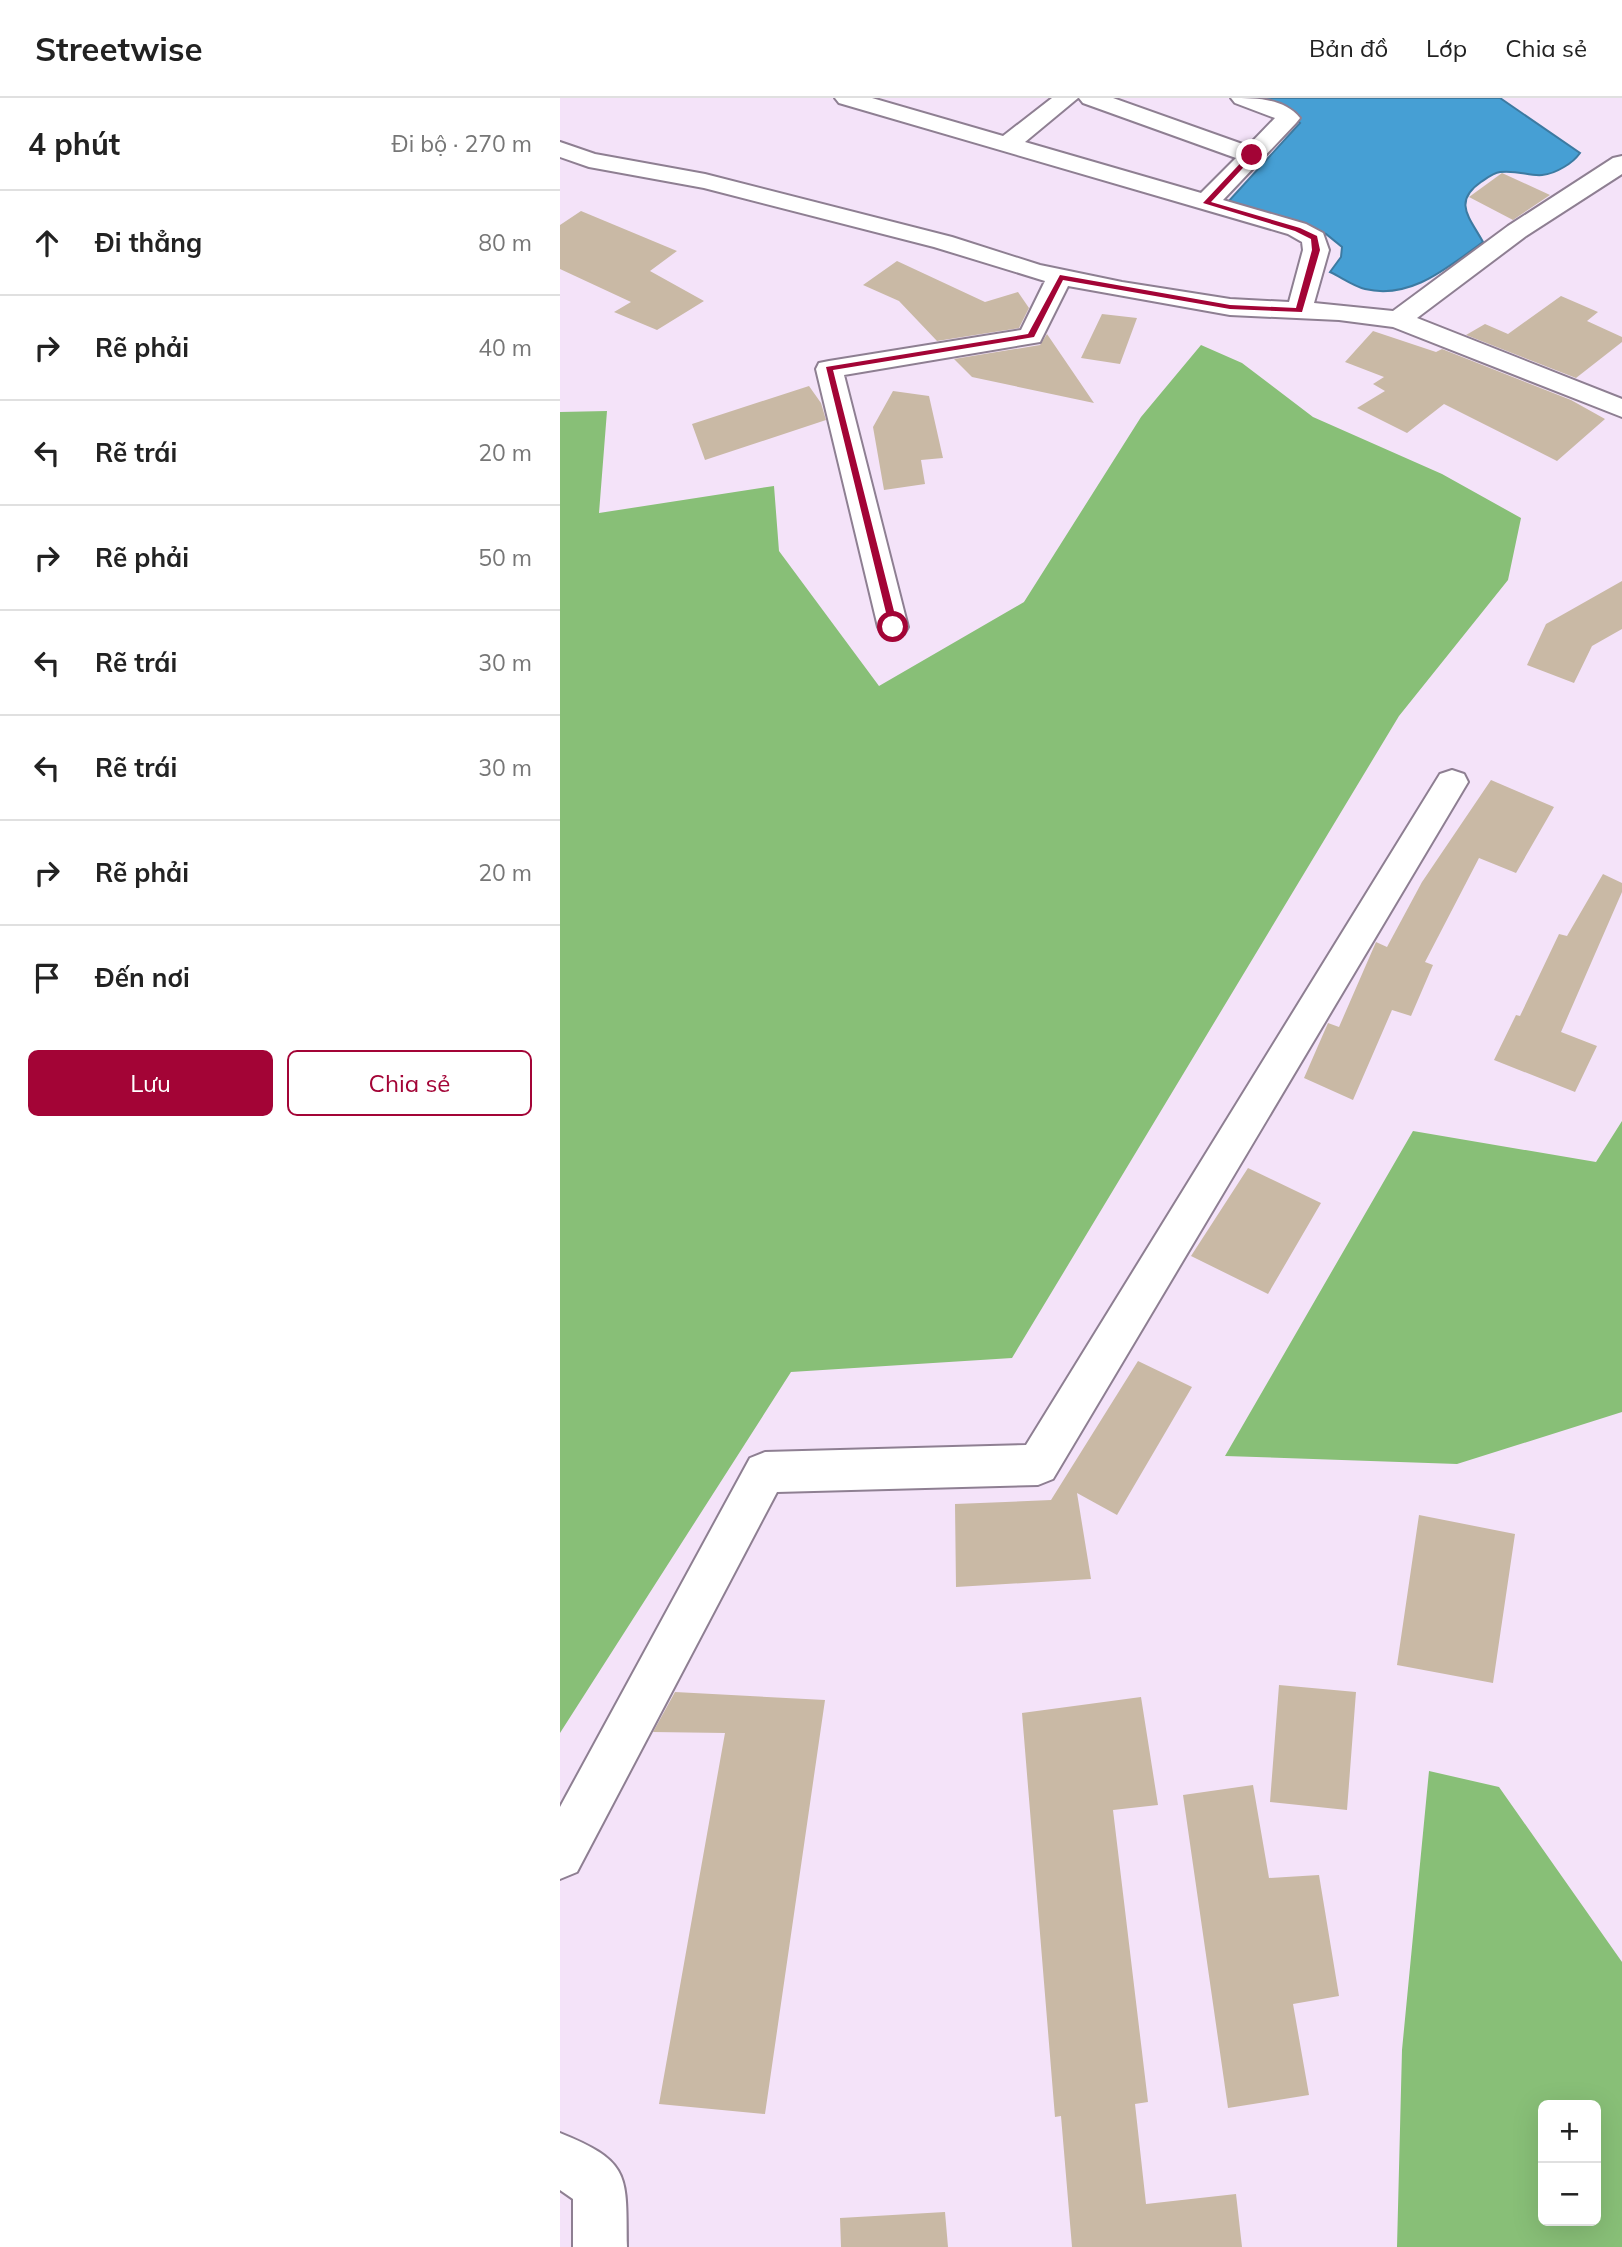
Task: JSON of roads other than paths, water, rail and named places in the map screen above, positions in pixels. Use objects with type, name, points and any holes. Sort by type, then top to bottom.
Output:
[{"type":"street","points":[[847,98],[1297,229],[1314,238],[1316,250],[1299,311]]},
{"type":"street","points":[[1007,145],[1066,98]]},
{"type":"street","points":[[1091,98],[1252,155]]},
{"type":"street","points":[[1206,203],[1288,118],[1280,111],[1243,98]]},
{"type":"street","points":[[560,149],[589,160],[705,181],[781,200],[943,242],[1060,277],[1230,307],[1398,320],[1622,409]]},
{"type":"street","points":[[1398,320],[1517,231],[1622,163]]},
{"type":"street","points":[[893,627],[829,369],[1031,336],[1060,277]]},
{"type":"street","points":[[560,1855],[765,1472],[1038,1465],[1452,782]]},
{"type":"street","points":[[560,2159],[600,2186],[600,2247]]},
{"type":"water","points":[[1257,98],[1500,98],[1580,153],[1569,164],[1546,175],[1500,172],[1488,177],[1472,189],[1465,203],[1469,218],[1483,242],[1442,271],[1413,286],[1382,291],[1365,289],[1330,272],[1341,257],[1342,247],[1326,234],[1227,203],[1300,123],[1287,109]]}]
